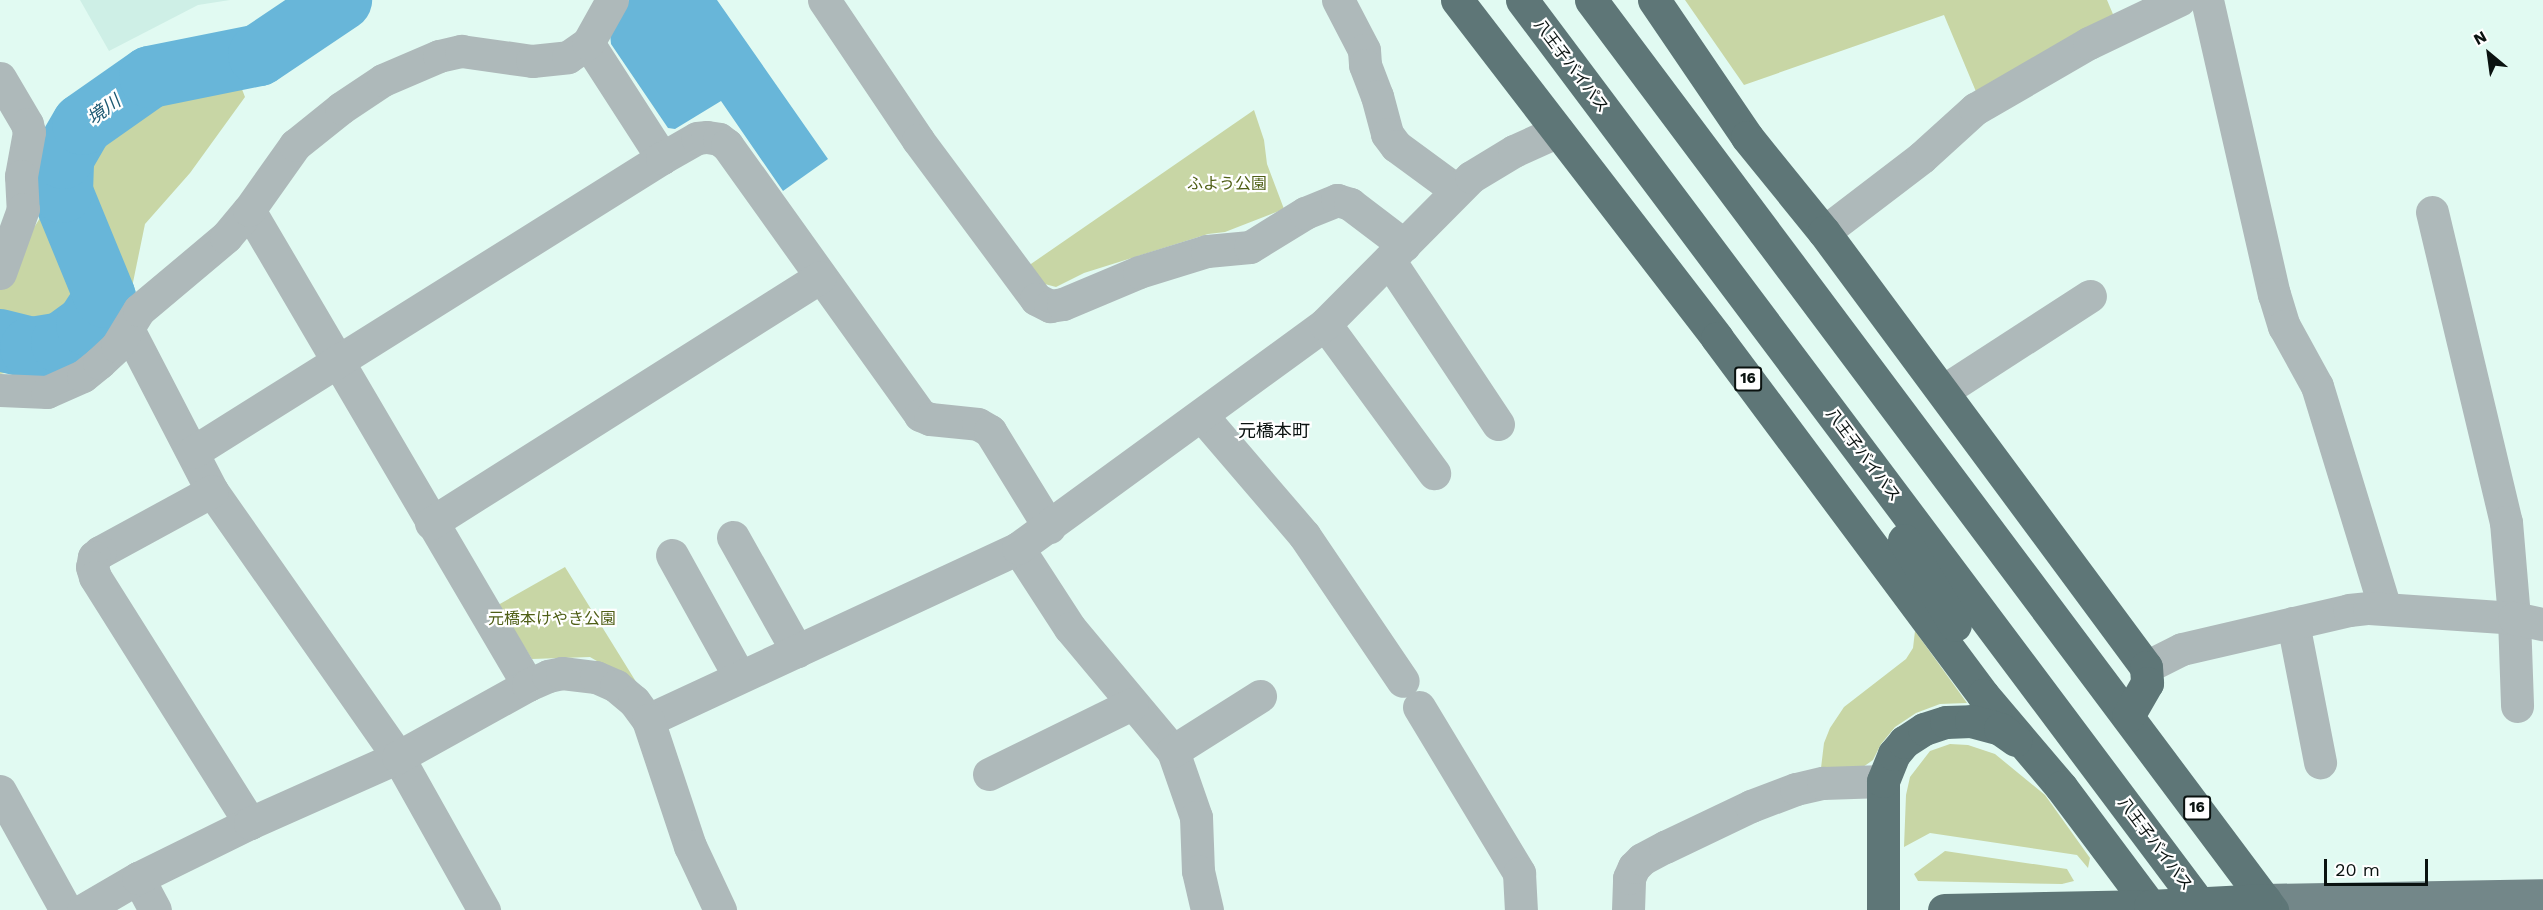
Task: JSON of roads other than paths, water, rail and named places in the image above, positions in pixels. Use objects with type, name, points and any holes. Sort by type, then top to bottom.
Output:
[{"type":"highway","name":"16","points":[[1457,0],[1882,557],[1983,695],[2038,758]]},
{"type":"highway","name":"八王子バイパス","points":[[1520,0],[2202,907]]},
{"type":"highway","name":"16","points":[[1591,0],[2269,905]]},
{"type":"highway","name":"16","points":[[1596,0],[1618,37]]},
{"type":"highway","points":[[1654,0],[1747,137],[1824,232],[2146,667],[2147,683],[2128,716]]},
{"type":"highway","name":"16","points":[[1754,310],[1878,498],[1992,687],[2038,758],[2151,908]]},
{"type":"highway","name":"16","points":[[1883,910],[1882,781],[1894,754],[1904,742],[1924,729],[1946,722],[1971,721],[2000,729],[2038,758]]},
{"type":"highway","points":[[1944,910],[2269,905]]},
{"type":"main road","points":[[2269,905],[2417,896],[2495,903],[2543,895]]},
{"type":"main road","points":[[2384,910],[2417,896]]},
{"type":"street","points":[[0,390],[47,392],[64,386],[99,363],[117,346],[139,310],[226,237],[249,210],[296,145],[341,108],[383,80],[439,56],[461,51],[532,61],[568,57],[588,43],[612,0]]},
{"type":"street","points":[[824,0],[918,140],[1036,299],[1050,306],[1063,304],[1139,272],[1206,250],[1250,247],[1305,213],[1337,200],[1350,204],[1397,252],[1498,424]]},
{"type":"street","points":[[1338,0],[1364,50],[1365,65],[1377,96],[1386,134],[1396,146],[1456,190]]},
{"type":"street","points":[[1824,232],[1922,157],[1975,109],[2090,43],[2179,0]]},
{"type":"street","points":[[2207,0],[2274,294],[2284,326],[2317,386],[2385,608]]},
{"type":"street","points":[[588,43],[662,158]]},
{"type":"street","points":[[0,78],[27,124],[29,132],[21,176],[23,209],[8,228],[0,273]]},
{"type":"street","points":[[648,720],[1018,548],[1202,416],[1325,324],[1437,213],[1456,190],[1500,159],[1558,131]]},
{"type":"street","points":[[193,453],[662,158],[697,138],[719,139],[727,145],[920,415],[930,419],[978,424],[990,431],[1049,527]]},
{"type":"street","points":[[249,210],[528,685]]},
{"type":"street","points":[[2432,212],[2529,621],[2517,706]]},
{"type":"street","points":[[431,523],[820,276]]},
{"type":"street","points":[[1943,391],[2090,296]]},
{"type":"street","points":[[1325,324],[1434,473]]},
{"type":"street","points":[[128,329],[212,491],[398,757],[484,910]]},
{"type":"street","points":[[1202,416],[1304,535],[1411,694],[1519,873],[1521,910]]},
{"type":"street","points":[[212,491],[100,552],[94,558],[92,567],[94,577],[250,823]]},
{"type":"street","points":[[733,537],[797,651]]},
{"type":"street","points":[[1018,548],[1070,628],[1173,752],[1196,817],[1198,871],[1207,910]]},
{"type":"street","points":[[672,555],[739,676]]},
{"type":"street","points":[[2146,667],[2182,649],[2349,610],[2385,608],[2529,621]]},
{"type":"street","points":[[2293,623],[2320,762]]},
{"type":"street","points":[[83,910],[138,878],[250,823],[398,757],[528,685],[548,676],[562,673],[596,677],[625,692],[648,720],[690,846],[720,910]]},
{"type":"street","points":[[1173,752],[1260,696]]},
{"type":"street","points":[[989,774],[1132,704]]},
{"type":"street","points":[[1628,910],[1629,878],[1634,867],[1642,859],[1665,847],[1796,789],[1822,783],[1882,781]]},
{"type":"street","points":[[0,791],[66,910]]},
{"type":"street","points":[[138,878],[155,910]]},
{"type":"water","points":[[629,0],[717,0],[828,159],[783,191],[721,101],[675,129],[668,128],[611,44],[610,34]]},
{"type":"waterway","name":"境川","points":[[0,340],[31,348],[62,343],[87,325],[105,297],[62,192],[63,158],[83,124],[150,77],[259,55],[341,0]]},
{"type":"district","name":"元橋本町","points":[[1274,431]]},
{"type":"park label","name":"ふよう公園","points":[[1227,184]]},
{"type":"park label","name":"元橋本けやき公園","points":[[552,619]]}]
